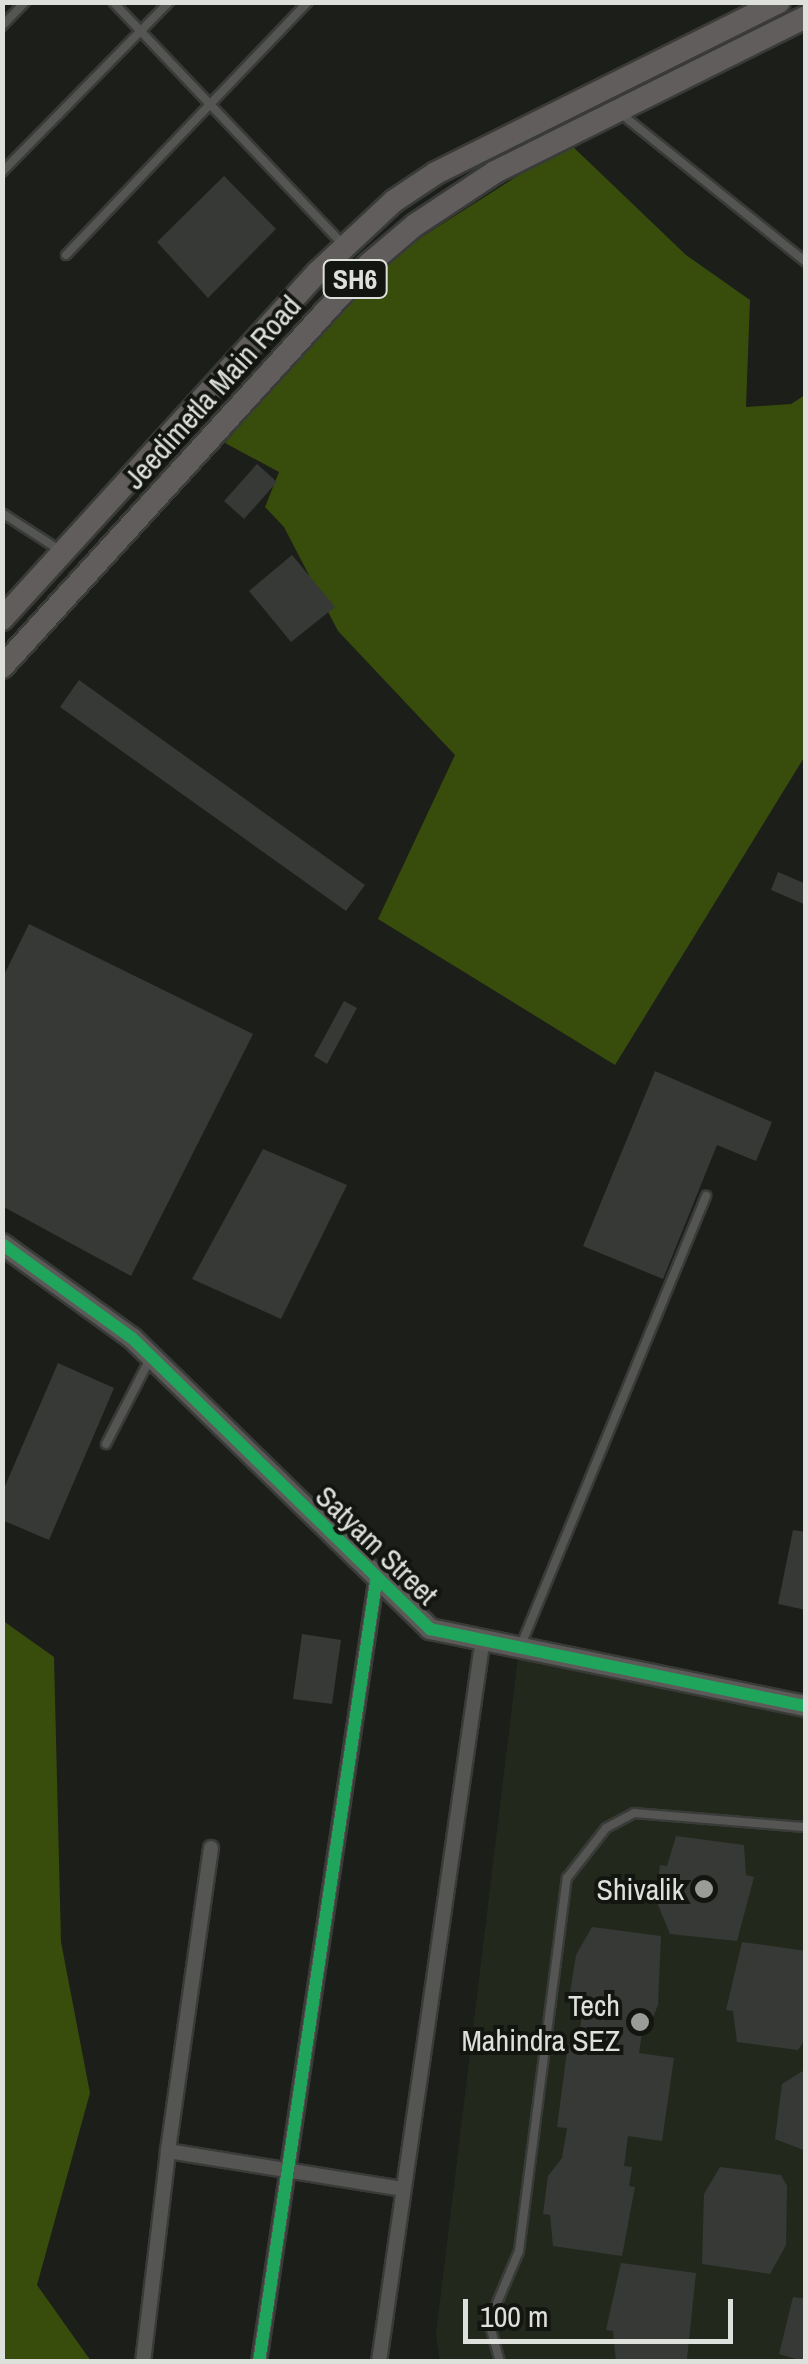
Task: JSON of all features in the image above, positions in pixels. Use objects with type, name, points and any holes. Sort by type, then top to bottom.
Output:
[{"type":"main road","name":"Jeedimetla Main Road","points":[[2,667],[369,264],[454,196],[617,110],[791,11]]},
{"type":"main road","name":"Jeedimetla Main Road","points":[[2,619],[344,245],[436,173],[791,11]]},
{"type":"street","name":"Satyam Street","points":[[2,1244],[90,1302],[376,1582],[430,1629],[482,1645],[806,1706]]},
{"type":"street","points":[[259,2362],[376,1582]]},
{"type":"street","points":[[379,2362],[482,1645]]},
{"type":"street","points":[[143,2362],[211,1848]]},
{"type":"street","points":[[168,2151],[402,2189]]},
{"type":"lane","points":[[2,26],[25,2]]},
{"type":"lane","points":[[113,2],[344,245]]},
{"type":"lane","points":[[2,172],[169,2]]},
{"type":"lane","points":[[66,256],[308,2]]},
{"type":"lane","points":[[617,110],[806,262]]},
{"type":"lane","points":[[2,513],[63,552]]},
{"type":"lane","points":[[519,1649],[706,1196]]},
{"type":"lane","points":[[106,1444],[150,1357]]},
{"type":"lane","points":[[500,2362],[489,2322],[520,2252],[567,1878],[606,1828],[634,1813],[806,1827]]},
{"type":"shaded area","points":[[569,143],[686,255],[750,300],[746,407],[791,404],[805,395],[805,756],[615,1065],[378,919],[455,755],[338,631],[284,527],[265,507],[279,472],[225,443],[381,263]]},
{"type":"shaded area","points":[[2,1620],[54,1657],[61,1942],[90,2093],[37,2285],[91,2361],[3,2361]]},
{"type":"shaded area","name":"Tech Mahindra SEZ","points":[[519,1649],[805,1709],[805,2361],[440,2362],[436,2334]]},
{"type":"building","points":[[224,176],[276,229],[208,298],[157,242]]},
{"type":"building","points":[[257,464],[277,482],[244,519],[224,501]]},
{"type":"building","points":[[292,555],[335,607],[291,642],[249,591]]},
{"type":"building","points":[[79,680],[365,885],[346,911],[60,707]]},
{"type":"building","points":[[778,872],[806,884],[806,905],[771,890]]},
{"type":"building","points":[[29,924],[253,1034],[131,1276],[2,1206],[2,979]]},
{"type":"building","points":[[344,1001],[357,1008],[327,1064],[314,1056]]},
{"type":"building","points":[[655,1071],[772,1122],[756,1161],[717,1145],[663,1279],[583,1246]]},
{"type":"building","points":[[263,1149],[347,1185],[281,1319],[192,1279]]},
{"type":"building","points":[[58,1363],[114,1388],[49,1540],[2,1520],[2,1493]]},
{"type":"building","points":[[793,1530],[806,1532],[806,1610],[778,1604]]},
{"type":"building","points":[[302,1634],[341,1640],[332,1704],[293,1699]]},
{"type":"building","name":"Shivalik","points":[[676,1836],[744,1845],[746,1875],[754,1877],[737,1941],[670,1934],[656,1900],[660,1865],[667,1866]]},
{"type":"building","points":[[592,1927],[661,1936],[658,2005],[651,2022],[644,2021],[639,2053],[674,2058],[662,2141],[628,2136],[624,2166],[632,2167],[629,2186],[635,2187],[622,2256],[553,2246],[550,2215],[543,2214],[548,2176],[562,2158],[567,2128],[557,2127],[568,2044],[578,2045],[582,2014],[570,1993],[576,1955]]},
{"type":"building","points":[[742,1942],[806,1951],[806,2038],[798,2050],[737,2042],[733,2011],[726,2010]]},
{"type":"building","points":[[806,2069],[806,2151],[775,2139],[782,2084]]},
{"type":"building","points":[[720,2167],[781,2175],[787,2186],[786,2245],[770,2274],[702,2264],[704,2194]]},
{"type":"building","points":[[621,2263],[696,2273],[687,2359],[616,2362],[613,2331],[606,2330]]},
{"type":"building","points":[[793,2297],[806,2299],[806,2362],[779,2354]]},
{"type":"cycle path","points":[[2,1244],[132,1338],[430,1629],[806,1706]]},
{"type":"cycle path","points":[[259,2362],[376,1582]]},
{"type":"place","name":"Shivalik","points":[[704,1889]]},
{"type":"place","name":"Tech Mahindra SEZ","points":[[640,2022]]}]
